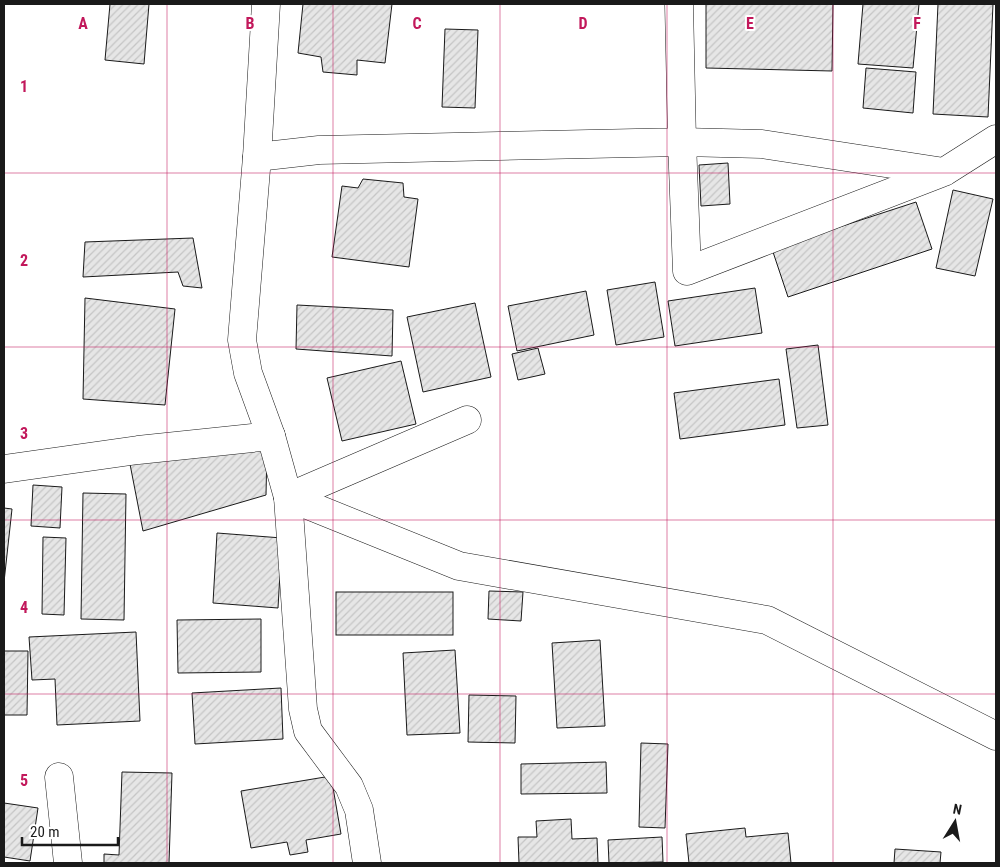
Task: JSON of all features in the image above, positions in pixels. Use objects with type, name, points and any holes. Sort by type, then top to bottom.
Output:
[{"type":"street","points":[[266,4],[242,340],[248,373],[271,436],[288,497],[304,709],[308,731],[349,786],[360,810],[367,863]]},
{"type":"street","points":[[679,4],[687,271],[944,172],[996,139]]},
{"type":"street","points":[[256,157],[319,150],[682,142],[762,144],[944,172]]},
{"type":"street","points":[[288,497],[467,420]]},
{"type":"street","points":[[4,470],[138,450],[271,436]]},
{"type":"street","points":[[288,497],[459,566],[767,620],[996,736]]},
{"type":"street","points":[[59,777],[68,863]]},
{"type":"building","points":[[110,4],[149,4],[144,64],[105,60]]},
{"type":"building","points":[[303,4],[392,4],[385,63],[357,60],[357,75],[323,72],[321,57],[298,53]]},
{"type":"building","points":[[706,4],[833,4],[832,71],[706,68]]},
{"type":"building","points":[[863,4],[919,4],[913,68],[858,64]]},
{"type":"building","points":[[938,4],[993,4],[988,117],[933,114]]},
{"type":"building","points":[[445,29],[478,30],[475,108],[442,107]]},
{"type":"building","points":[[866,68],[916,72],[913,113],[863,108]]},
{"type":"building","points":[[728,163],[730,204],[701,206],[699,165]]},
{"type":"building","points":[[363,179],[403,183],[404,197],[418,199],[409,267],[332,257],[342,186],[358,188]]},
{"type":"building","points":[[953,190],[993,199],[975,276],[936,268]]},
{"type":"building","points":[[916,202],[932,249],[788,297],[772,249]]},
{"type":"building","points":[[193,238],[202,288],[183,286],[178,272],[83,277],[85,242]]},
{"type":"building","points":[[655,282],[664,337],[616,345],[607,290]]},
{"type":"building","points":[[755,288],[762,333],[675,346],[668,301]]},
{"type":"building","points":[[586,291],[594,335],[517,351],[508,306]]},
{"type":"building","points":[[85,298],[175,309],[165,405],[83,399]]},
{"type":"building","points":[[475,303],[491,377],[423,392],[407,317]]},
{"type":"building","points":[[297,305],[393,310],[392,356],[296,349]]},
{"type":"building","points":[[818,345],[828,425],[797,428],[786,349]]},
{"type":"building","points":[[538,348],[545,374],[518,380],[512,354]]},
{"type":"building","points":[[401,361],[416,424],[342,441],[327,378]]},
{"type":"building","points":[[779,379],[785,425],[680,439],[674,393]]},
{"type":"building","points":[[267,449],[266,495],[143,531],[129,459]]},
{"type":"building","points":[[33,485],[62,487],[60,528],[31,526]]},
{"type":"building","points":[[83,493],[126,494],[124,620],[81,619]]},
{"type":"building","points":[[4,508],[12,509],[4,582]]},
{"type":"building","points":[[217,533],[282,538],[278,608],[213,603]]},
{"type":"building","points":[[43,537],[66,538],[64,615],[42,614]]},
{"type":"building","points":[[489,591],[523,592],[521,621],[488,619]]},
{"type":"building","points":[[336,592],[453,592],[453,635],[336,635]]},
{"type":"building","points":[[261,619],[261,672],[178,673],[177,620]]},
{"type":"building","points":[[136,632],[140,721],[57,725],[55,679],[32,680],[29,637]]},
{"type":"building","points":[[600,640],[605,726],[557,728],[552,643]]},
{"type":"building","points":[[455,650],[460,733],[407,735],[403,653]]},
{"type":"building","points":[[4,651],[28,651],[27,715],[4,715]]},
{"type":"building","points":[[281,688],[283,739],[195,744],[192,693]]},
{"type":"building","points":[[469,695],[516,696],[515,743],[468,742]]},
{"type":"building","points":[[641,743],[668,744],[665,828],[639,827]]},
{"type":"building","points":[[606,762],[607,793],[521,794],[521,764]]},
{"type":"building","points":[[122,772],[172,773],[169,863],[104,863],[104,854],[119,855]]},
{"type":"building","points":[[331,776],[341,834],[306,840],[308,852],[290,855],[287,842],[251,848],[241,791]]},
{"type":"building","points":[[4,803],[38,808],[30,861],[4,857]]},
{"type":"building","points":[[571,819],[572,839],[597,838],[598,863],[519,863],[518,837],[537,837],[536,821]]},
{"type":"building","points":[[745,828],[746,837],[788,833],[791,863],[689,863],[686,834]]},
{"type":"building","points":[[662,837],[663,862],[609,863],[608,840]]},
{"type":"building","points":[[895,849],[941,852],[940,863],[894,863]]}]
